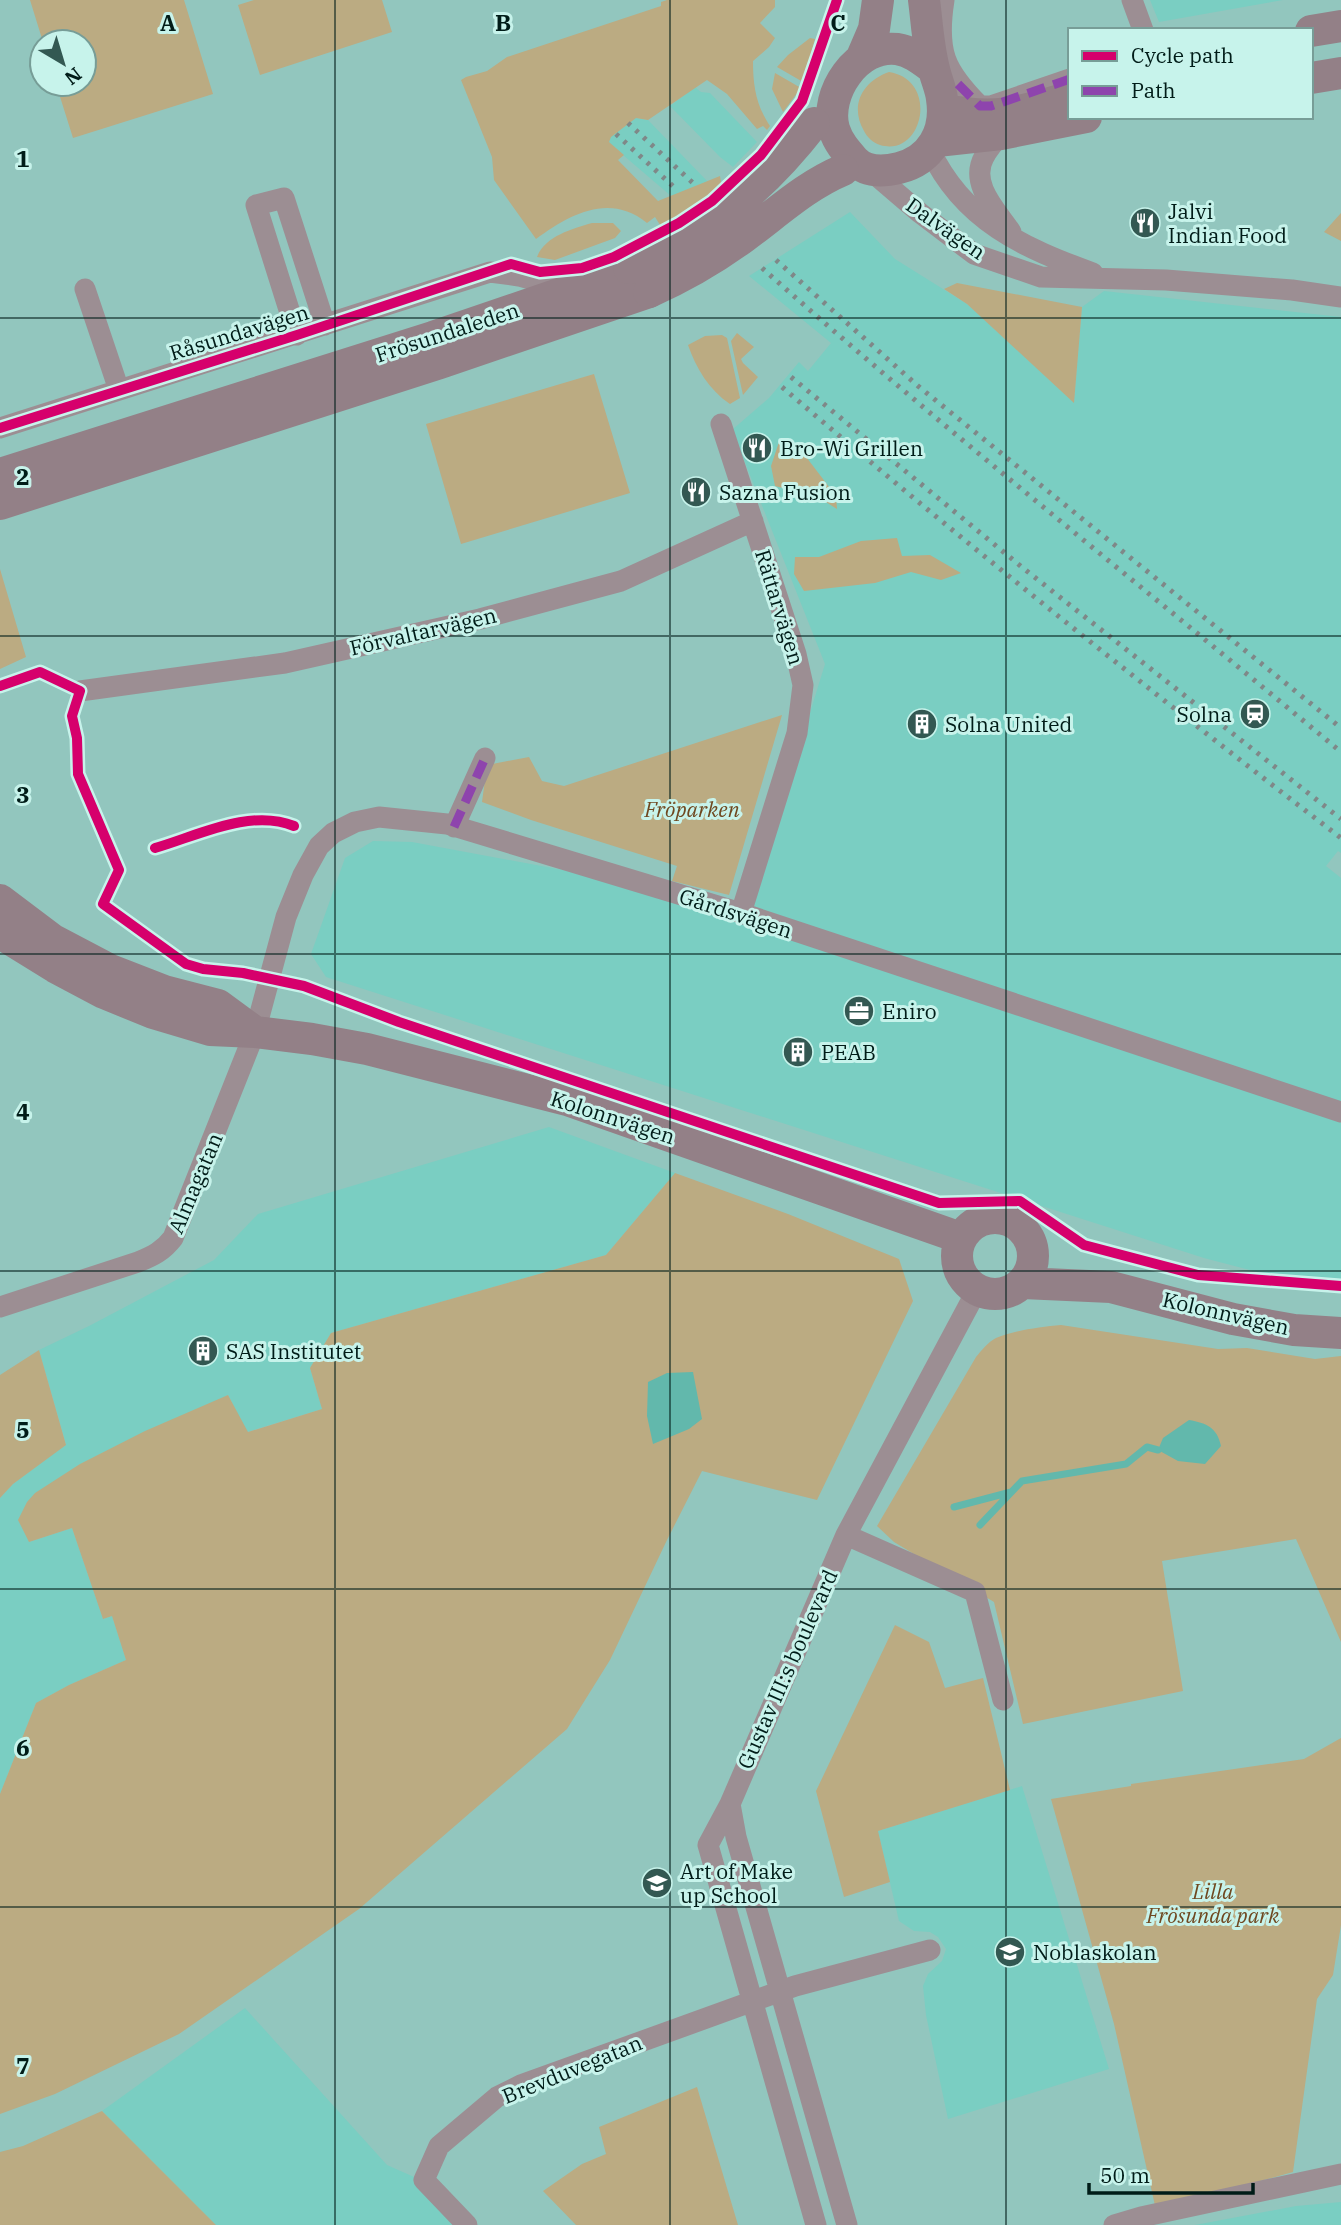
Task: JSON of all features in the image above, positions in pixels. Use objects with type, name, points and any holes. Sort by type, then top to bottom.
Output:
[{"type":"street","points":[[878,0],[874,29],[862,57],[851,69],[837,93],[832,112],[834,127],[844,149],[858,168],[885,171],[913,164],[933,146],[942,125],[947,63],[940,29],[944,0]]},
{"type":"street","points":[[924,0],[945,87],[980,106],[991,106],[1068,80]]},
{"type":"street","points":[[1132,0],[1142,28]]},
{"type":"street","points":[[1313,31],[1341,26]]},
{"type":"street","points":[[862,57],[878,50],[896,49],[912,54],[945,87],[967,115],[1012,114],[1068,98]]},
{"type":"street","points":[[1313,78],[1341,73]]},
{"type":"street","name":"Frösundaleden","points":[[0,474],[433,337],[629,268],[696,234],[723,216],[772,174],[837,93]]},
{"type":"street","points":[[933,146],[1076,119]]},
{"type":"street","points":[[1001,134],[983,158],[979,175],[988,199],[1018,242]]},
{"type":"street","name":"Dalvägen","points":[[933,146],[940,171],[956,193],[983,218],[1018,242],[1112,279]]},
{"type":"street","name":"Frösundaleden","points":[[0,504],[440,363],[649,292],[687,274],[746,236],[807,188],[858,168]]},
{"type":"street","name":"Dalvägen","points":[[858,168],[974,254],[1041,277],[1166,280],[1292,290],[1341,297]]},
{"type":"street","points":[[297,335],[256,205],[284,198],[325,325]]},
{"type":"street","name":"Råsundavägen","points":[[0,428],[490,272],[519,276],[569,290]]},
{"type":"street","points":[[85,289],[119,390]]},
{"type":"street","name":"Rättarvägen","points":[[721,424],[796,654],[803,685],[797,733],[741,914]]},
{"type":"street","name":"Förvaltarvägen","points":[[80,691],[285,663],[480,619],[621,581],[753,521]]},
{"type":"street","points":[[454,827],[485,758]]},
{"type":"street","name":"Gårdsvägen","points":[[256,1032],[286,917],[303,875],[319,846],[344,827],[379,817],[454,827],[741,914],[1341,1112]]},
{"type":"street","name":"Kolonnvägen","points":[[0,900],[52,940],[110,970],[164,992],[218,1005],[256,1032]]},
{"type":"street","name":"Kolonnvägen","points":[[0,933],[104,993],[153,1013],[210,1030],[256,1032],[367,1049],[567,1100],[961,1238]]},
{"type":"street","name":"Almagatan","points":[[0,1307],[138,1262],[166,1248],[178,1226],[256,1032]]},
{"type":"street","points":[[993,1217],[1007,1219],[1018,1225],[1027,1235],[1032,1247],[1030,1272],[1023,1283],[1001,1294],[977,1290],[961,1273],[957,1261],[961,1238],[970,1227],[993,1217]]},
{"type":"street","name":"Kolonnvägen","points":[[1032,1247],[1065,1267],[1111,1287],[1233,1319],[1294,1330],[1341,1333]]},
{"type":"street","name":"Kolonnvägen","points":[[1023,1283],[1111,1287]]},
{"type":"street","name":"Gustav III:s boulevard","points":[[816,2225],[708,1845],[730,1804],[846,1535],[977,1290]]},
{"type":"street","points":[[846,1535],[975,1592],[1003,1700]]},
{"type":"street","points":[[730,1804],[736,1837],[847,2225]]},
{"type":"street","points":[[752,2001],[930,1950]]},
{"type":"street","name":"Brevduvegatan","points":[[467,2225],[424,2180],[439,2146],[497,2097],[521,2085],[752,2001]]},
{"type":"street","points":[[1114,2225],[1142,2221],[1341,2174]]},
{"type":"shaded area","points":[[1150,0],[1283,0],[1159,22]]},
{"type":"shaded area","points":[[695,87],[701,92],[710,93],[757,142],[733,167],[670,106]]},
{"type":"shaded area","points":[[636,118],[648,120],[708,182],[671,196],[609,143],[610,137]]},
{"type":"shaded area","points":[[850,212],[895,259],[967,304],[1074,402],[1082,307],[1104,291],[1341,317],[1341,853],[1338,851],[1326,866],[1341,878],[1341,1291],[1330,1291],[1204,1258],[326,977],[311,954],[345,858],[373,841],[412,842],[751,905],[825,664],[732,430],[769,398],[799,362],[808,371],[831,343],[749,276]]},
{"type":"shaded area","points":[[549,1127],[675,1173],[606,1255],[331,1333],[310,1368],[322,1409],[247,1432],[228,1395],[29,1542],[72,1528],[103,1619],[112,1616],[126,1660],[36,1703],[0,1794],[0,1498],[13,1484],[66,1444],[39,1350],[214,1260],[258,1214]]},
{"type":"shaded area","points":[[693,1372],[702,1419],[689,1429],[653,1444],[647,1416],[648,1382],[667,1373]]},
{"type":"shaded area","points":[[1189,1420],[1210,1427],[1217,1434],[1221,1446],[1205,1464],[1178,1461],[1158,1450],[1163,1438]]},
{"type":"shaded area","name":"Noblaskolan","points":[[1022,1786],[1109,2069],[948,2119],[926,2015],[923,1986],[928,1974],[942,1961],[946,1949],[938,1937],[930,1932],[914,1931],[899,1921],[878,1831]]},
{"type":"shaded area","points":[[245,2008],[387,2165],[421,2180],[464,2225],[211,2225],[102,2111]]},
{"type":"shaded area","points":[[1341,2202],[1341,2225],[1195,2225],[1296,2206]]},
{"type":"green space","points":[[30,0],[184,0],[213,94],[73,138],[60,98],[98,98],[98,28],[39,28]]},
{"type":"green space","points":[[254,0],[382,0],[392,32],[260,75],[238,5]]},
{"type":"green space","points":[[775,0],[775,7],[760,23],[775,38],[753,61],[756,95],[770,126],[767,130],[763,126],[757,129],[727,94],[707,80],[648,120],[636,118],[611,137],[609,142],[624,155],[618,160],[658,201],[720,176],[721,182],[704,202],[662,228],[655,217],[647,223],[618,209],[590,210],[562,222],[536,239],[494,180],[492,157],[461,80],[487,71],[507,57],[661,6],[661,2]]},
{"type":"green space","points":[[810,38],[815,39],[803,82],[777,67]]},
{"type":"green space","points":[[889,72],[905,78],[915,89],[920,102],[920,116],[915,130],[907,140],[895,146],[880,145],[870,140],[858,112],[858,103],[866,88],[872,81]]},
{"type":"green space","points":[[775,73],[801,88],[783,112],[772,89]]},
{"type":"green space","points":[[1341,213],[1341,241],[1324,232]]},
{"type":"green space","points":[[592,223],[613,223],[621,231],[615,238],[555,260],[537,257],[553,239]]},
{"type":"green space","points":[[957,283],[1082,307],[1074,403],[967,304],[944,289]]},
{"type":"green space","points":[[737,333],[754,347],[741,359],[758,377],[743,395],[731,341]]},
{"type":"green space","points":[[722,335],[727,338],[740,398],[730,404],[704,378],[688,345],[705,336]]},
{"type":"green space","points":[[594,374],[630,493],[461,544],[426,424]]},
{"type":"green space","points":[[779,442],[797,445],[836,496],[837,509],[818,497],[775,486],[771,466]]},
{"type":"green space","points":[[897,538],[902,556],[930,555],[961,573],[941,580],[911,572],[875,583],[804,591],[794,574],[795,557],[819,557],[861,541]]},
{"type":"green space","points":[[0,569],[26,657],[0,669]]},
{"type":"green space","name":"Fröparken","points":[[782,715],[729,895],[672,881],[677,866],[482,802],[487,765],[529,757],[542,781],[564,786]]},
{"type":"green space","points":[[675,1173],[788,1214],[899,1259],[913,1301],[817,1500],[702,1471],[610,1660],[567,1729],[359,1909],[179,2034],[55,2094],[0,2114],[0,1794],[36,1703],[126,1660],[112,1616],[103,1619],[72,1528],[29,1542],[18,1520],[27,1502],[35,1493],[80,1464],[145,1431],[228,1395],[248,1432],[322,1409],[310,1368],[331,1333],[606,1255]]},
{"type":"green space","points":[[1061,1325],[1218,1349],[1247,1348],[1315,1359],[1341,1356],[1341,1642],[1296,1539],[1162,1561],[1183,1691],[1023,1724],[994,1602],[894,1542],[877,1526],[982,1349],[1003,1335]]},
{"type":"green space","points":[[39,1350],[66,1445],[13,1484],[0,1498],[0,1375]]},
{"type":"green space","points":[[895,1625],[929,1642],[945,1688],[983,1678],[1010,1790],[878,1831],[890,1882],[844,1897],[816,1791]]},
{"type":"green space","name":"Lilla Frösunda park","points":[[1341,1738],[1341,1925],[1333,1975],[1317,1999],[1293,2172],[1156,2210],[1114,2024],[1051,1799],[1131,1784],[1304,1759]]},
{"type":"green space","points":[[697,2087],[738,2225],[576,2225],[543,2191],[582,2164],[606,2154],[599,2127]]},
{"type":"green space","points":[[102,2111],[216,2225],[0,2225],[0,2152],[23,2146]]},
{"type":"waterway","points":[[980,1525],[1022,1481],[1126,1464],[1147,1447],[1158,1450]]},
{"type":"waterway","points":[[954,1507],[1011,1492]]},
{"type":"railway","points":[[628,123],[693,183]]},
{"type":"railway","points":[[616,134],[675,188]]},
{"type":"railway","points":[[776,260],[918,386],[1341,728]]},
{"type":"railway","points":[[762,268],[977,452],[1341,752]]},
{"type":"railway","points":[[791,377],[1023,568],[1341,819]]},
{"type":"railway","points":[[782,387],[1058,616],[1341,838]]},
{"type":"marked path","points":[[958,84],[980,106],[991,106],[1068,80]]},
{"type":"marked path","points":[[454,827],[485,758]]},
{"type":"cycle path","points":[[0,428],[297,335],[511,264],[540,272],[582,268],[614,257],[679,223],[712,201],[761,155],[802,101],[837,0]]},
{"type":"cycle path","points":[[0,686],[40,672],[80,691],[72,716],[77,738],[78,774],[119,870],[103,904],[186,964],[304,986],[399,1022],[939,1203],[1020,1201],[1084,1245],[1198,1275],[1341,1286]]},
{"type":"cycle path","points":[[155,848],[242,822],[277,821],[294,826]]},
{"type":"place","name":"Jalvi Indian Food","points":[[1145,223]]},
{"type":"place","name":"Bro-Wi Grillen","points":[[757,448]]},
{"type":"place","name":"Sazna Fusion","points":[[696,492]]},
{"type":"place","name":"Solna","points":[[1255,714]]},
{"type":"place","name":"Solna United","points":[[922,724]]},
{"type":"place","name":"Eniro","points":[[859,1011]]},
{"type":"place","name":"PEAB","points":[[798,1052]]},
{"type":"place","name":"SAS Institutet","points":[[203,1351]]},
{"type":"place","name":"Art of Make up School","points":[[657,1883]]},
{"type":"place","name":"Noblaskolan","points":[[1010,1952]]}]
